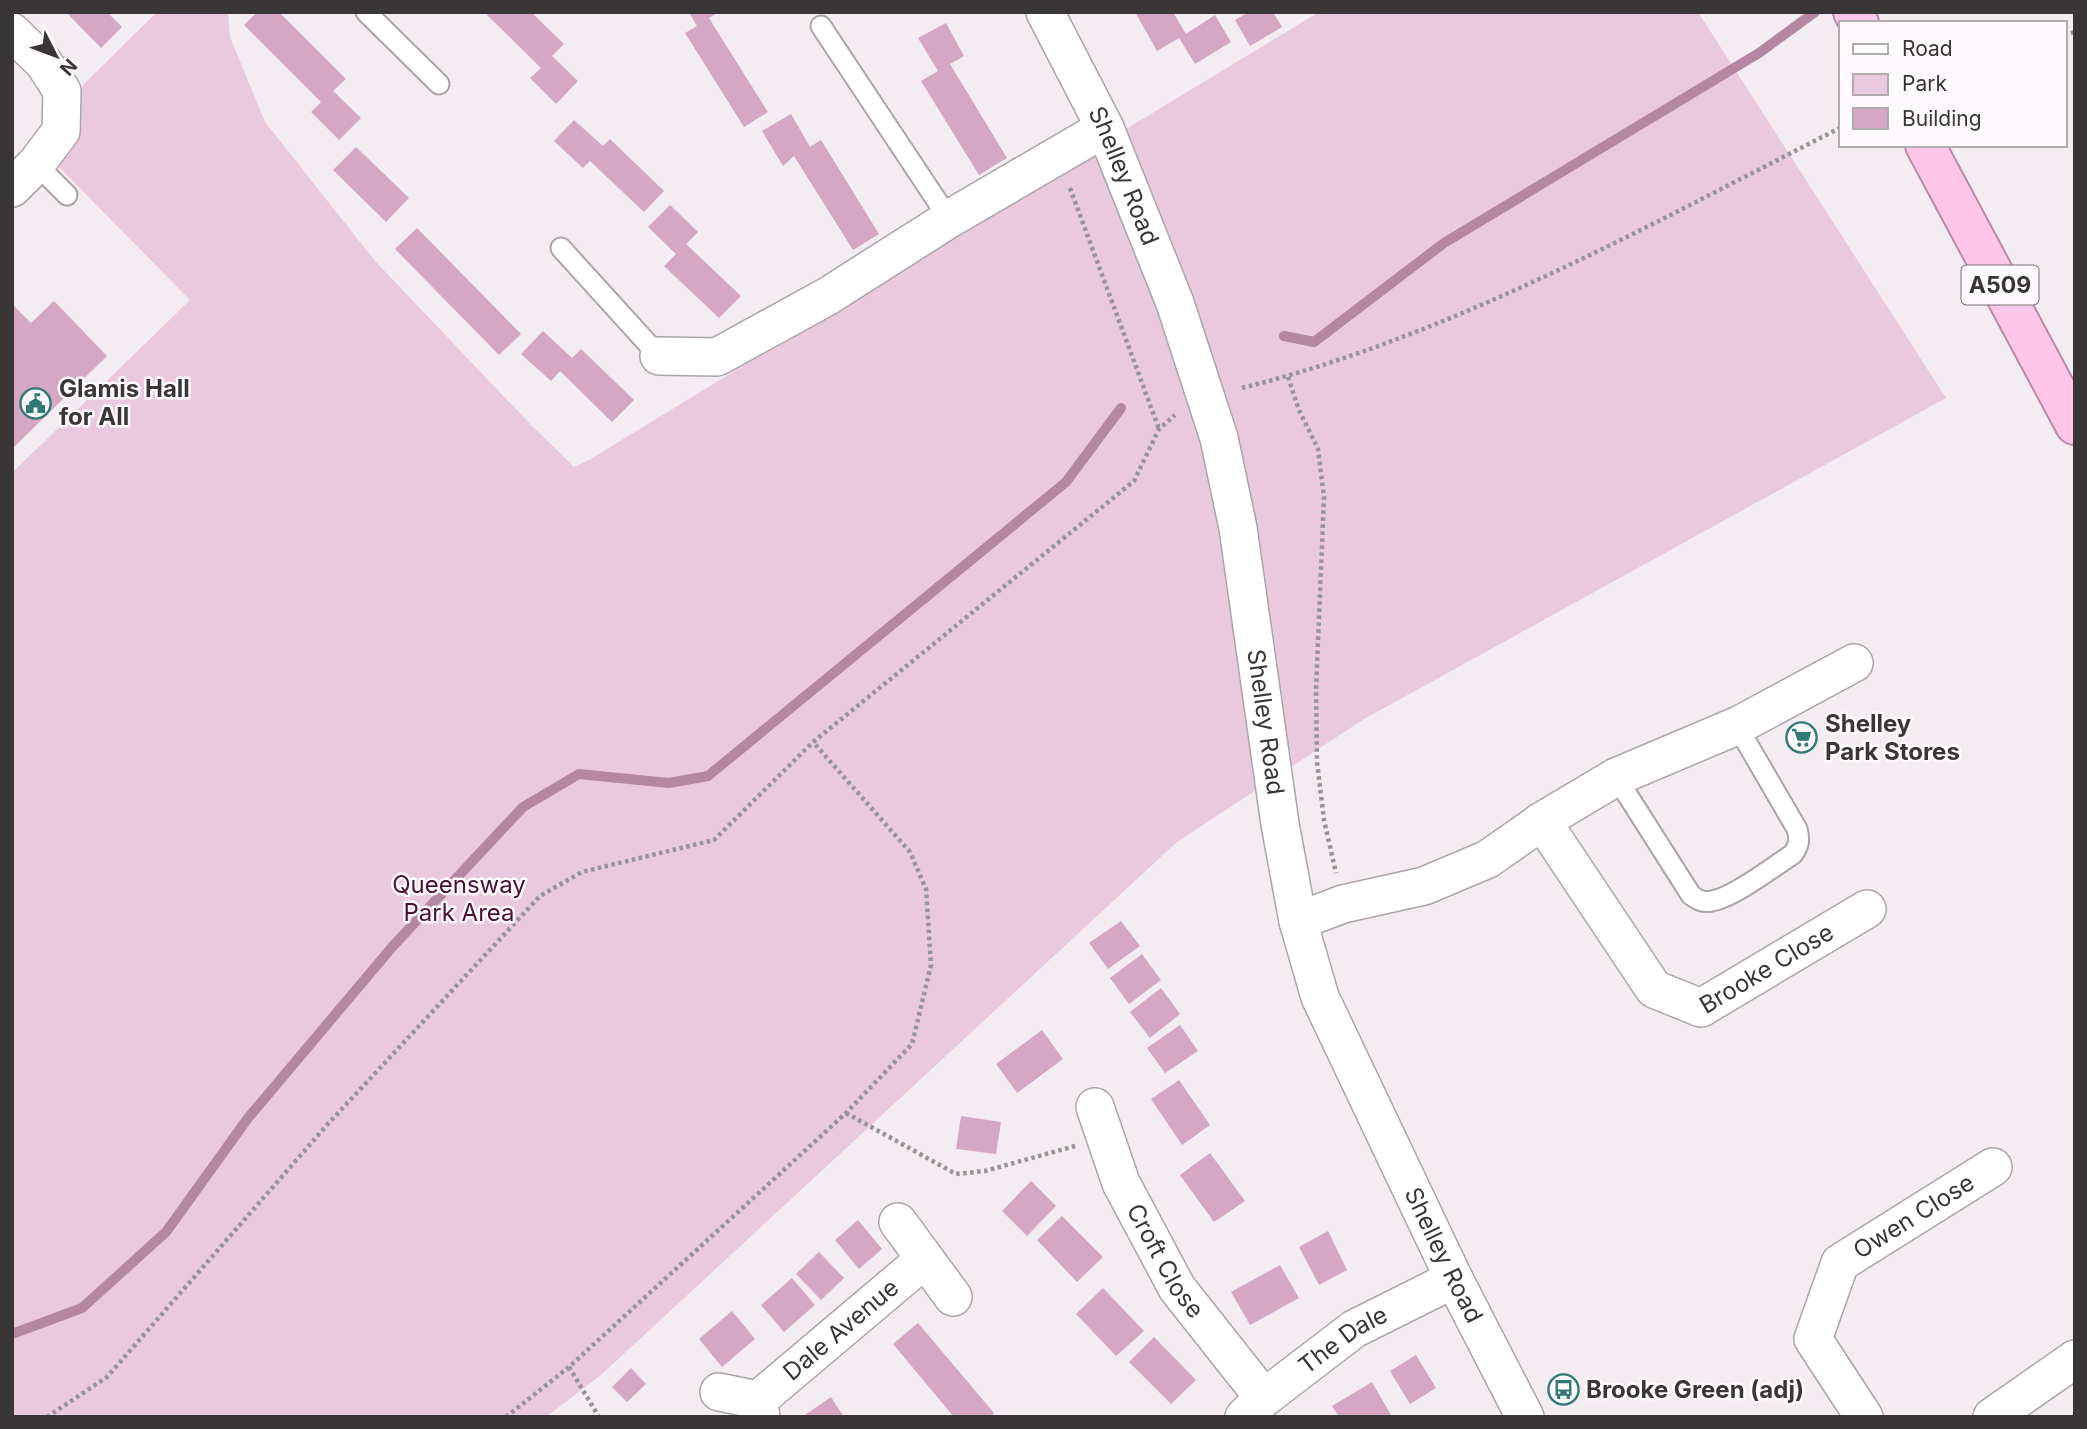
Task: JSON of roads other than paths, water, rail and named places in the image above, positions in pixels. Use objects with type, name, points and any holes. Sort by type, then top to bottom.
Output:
[{"type":"highway","name":"A509","points":[[1926,147],[2075,425]]},
{"type":"street","name":"Shelley Road","points":[[1045,12],[1105,128],[1175,303],[1219,438],[1238,528],[1280,824],[1298,921],[1320,997],[1454,1279],[1525,1417]]},
{"type":"street","points":[[12,32],[44,63],[62,91],[61,131],[24,176]]},
{"type":"street","points":[[659,356],[717,357],[828,296],[948,219],[1105,128]]},
{"type":"street","points":[[1298,921],[1343,904],[1424,886],[1488,859],[1542,821],[1616,776],[1739,725],[1854,663]]},
{"type":"street","name":"Brooke Close","points":[[1542,821],[1654,989],[1701,1008],[1867,909]]},
{"type":"street","name":"Croft Close","points":[[1100,1123],[1121,1183],[1177,1288],[1254,1407]]},
{"type":"street","name":"Owen Close","points":[[1864,1417],[1813,1339],[1840,1263],[1993,1167]]},
{"type":"street","points":[[898,1222],[953,1297]]},
{"type":"street","name":"Dale Avenue","points":[[719,1392],[760,1408],[925,1259]]},
{"type":"street","name":"The Dale","points":[[1254,1407],[1354,1329],[1454,1279]]},
{"type":"street","points":[[1992,1417],[2075,1359]]},
{"type":"lane","points":[[366,12],[439,84]]},
{"type":"lane","points":[[821,26],[948,219]]},
{"type":"lane","points":[[24,176],[66,195]]},
{"type":"lane","points":[[561,248],[659,356]]},
{"type":"lane","points":[[1616,776],[1691,895],[1699,901],[1712,901],[1728,895],[1793,854],[1800,838],[1739,725]]},
{"type":"waterway","points":[[1284,336],[1314,342],[1444,243],[1759,53],[1815,12]]},
{"type":"waterway","points":[[12,1334],[82,1308],[166,1232],[248,1118],[393,946],[523,807],[579,774],[669,783],[708,776],[1066,482],[1121,408]]},
{"type":"place","name":"Glamis Hall for All","points":[[36,403]]},
{"type":"place","name":"Shelley Park Stores","points":[[1802,738]]},
{"type":"place","name":"Brooke Green (adj)","points":[[1563,1390]]},
{"type":"park label","name":"Queensway Park Area","points":[[459,899]]}]
